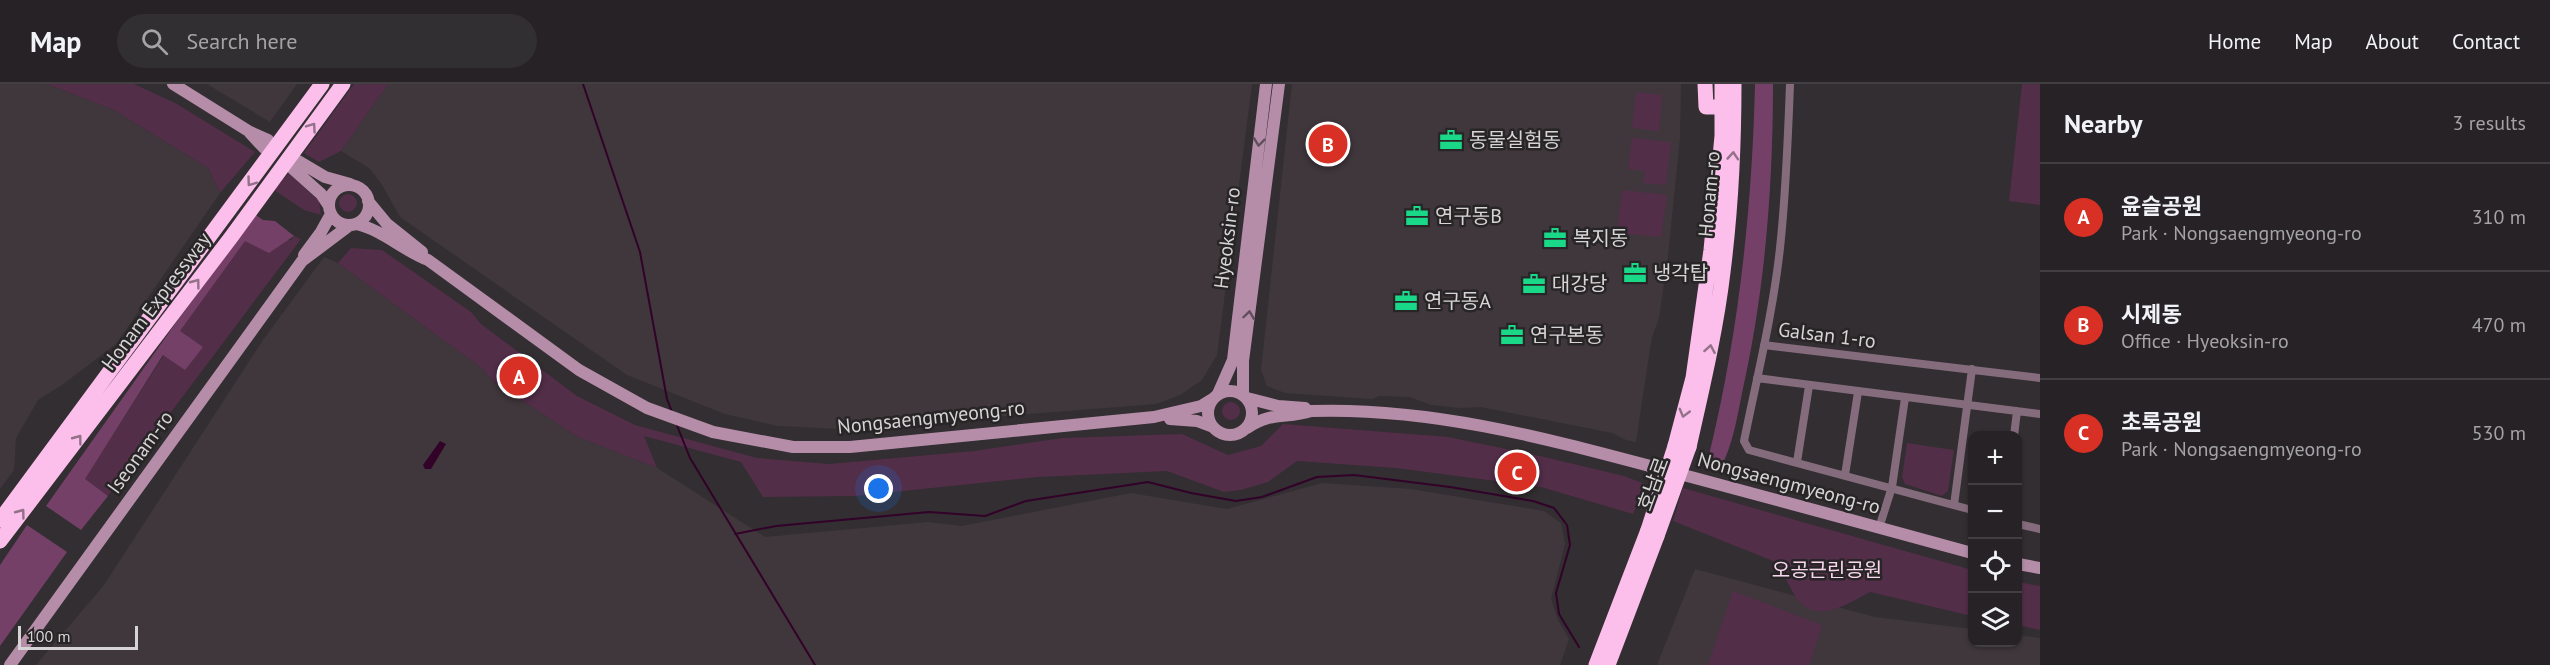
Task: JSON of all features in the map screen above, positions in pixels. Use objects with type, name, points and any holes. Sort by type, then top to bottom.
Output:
[{"type":"highway","name":"Honam Expressway","points":[[0,520],[322,84]]},
{"type":"highway","name":"Honam Expressway","points":[[0,542],[232,236],[343,84]]},
{"type":"highway","points":[[1704,84],[1706,106],[1722,107]]},
{"type":"highway","name":"Honam-ro","points":[[1682,447],[1711,250],[1722,84]]},
{"type":"highway","name":"Honam-ro","points":[[1682,447],[1707,367],[1723,273],[1734,150],[1734,84]]},
{"type":"highway","name":"호남로","points":[[1652,533],[1682,447]]},
{"type":"highway","points":[[1596,665],[1652,533]]},
{"type":"highway","points":[[1608,665],[1652,533]]},
{"type":"main road","points":[[173,84],[228,117],[266,144]]},
{"type":"main road","name":"Hyeoksin-ro","points":[[1216,396],[1233,360],[1266,84]]},
{"type":"main road","name":"Hyeoksin-ro","points":[[1245,396],[1243,361],[1279,84]]},
{"type":"main road","points":[[295,164],[363,191],[368,201],[387,224],[420,249],[428,260],[415,255],[379,231],[339,222],[321,194],[295,164]]},
{"type":"main road","points":[[330,210],[333,193],[338,188],[351,185]]},
{"type":"main road","points":[[353,224],[365,217],[368,201]]},
{"type":"main road","name":"Iseonam-ro","points":[[302,261],[304,253],[321,232],[330,210]]},
{"type":"main road","name":"Iseonam-ro","points":[[10,665],[302,261],[353,224]]},
{"type":"main road","name":"Nongsaengmyeong-ro","points":[[428,260],[579,370],[647,408],[713,432],[793,447],[850,447],[1154,417],[1201,406],[1230,390],[1278,405],[1299,406],[1311,411]]},
{"type":"main road","points":[[1213,427],[1208,413],[1216,396]]},
{"type":"main road","points":[[1245,396],[1252,406],[1253,416],[1247,428]]},
{"type":"main road","name":"Nongsaengmyeong-ro","points":[[1154,417],[1197,421],[1219,432],[1234,435],[1261,418],[1311,411],[1387,412],[1517,431],[1968,552]]},
{"type":"main road","points":[[2022,565],[2040,568]]},
{"type":"street","name":"Galsan 1-ro","points":[[1790,84],[1787,168],[1780,248],[1764,345],[2040,378]]},
{"type":"street","points":[[1764,345],[1744,441],[1749,450],[1968,509]]},
{"type":"street","points":[[1954,505],[1972,369]]},
{"type":"street","points":[[1757,378],[2040,414]]},
{"type":"street","points":[[1797,462],[1809,386]]},
{"type":"street","points":[[1845,474],[1858,392]]},
{"type":"street","points":[[1879,528],[1892,487],[1905,398]]},
{"type":"street","points":[[2014,431],[2017,411]]},
{"type":"street","points":[[2022,525],[2040,529]]},
{"type":"shaded area","points":[[0,84],[47,84],[114,110],[208,168],[220,193],[116,344],[62,385],[38,400],[16,438],[14,470],[0,489]]},
{"type":"shaded area","points":[[207,84],[297,84],[270,122]]},
{"type":"shaded area","points":[[388,84],[1252,84],[1217,355],[1202,380],[1180,395],[1156,404],[841,429],[778,426],[725,414],[627,375],[400,217],[381,183],[369,168],[341,151]]},
{"type":"shaded area","points":[[1292,84],[1681,84],[1680,138],[1668,256],[1659,318],[1652,337],[1636,442],[1612,433],[1481,407],[1431,405],[1410,397],[1379,396],[1372,399],[1285,393],[1267,386],[1261,370]]},
{"type":"shaded area","points":[[1755,84],[1773,84],[1766,239],[1750,355],[1734,431],[1721,467],[1707,463],[1727,369],[1742,275],[1751,180]]},
{"type":"shaded area","points":[[256,215],[263,220],[275,221],[294,236],[269,253],[245,241],[180,331],[203,347],[185,370],[163,355],[85,479],[108,496],[81,530],[46,506],[180,317]]},
{"type":"shaded area","points":[[324,257],[338,263],[483,369],[494,382],[578,437],[657,468],[765,537],[928,522],[962,526],[1131,493],[1227,509],[1322,483],[1411,489],[1544,511],[1561,523],[1565,544],[1551,599],[1558,620],[1569,639],[1560,665],[36,665],[104,585],[263,340]]},
{"type":"shaded area","points":[[440,441],[446,444],[431,469],[425,469],[423,465]]},
{"type":"shaded area","points":[[27,525],[67,552],[0,646],[0,565]]},
{"type":"shaded area","points":[[1695,569],[1875,617],[1968,629],[1968,647],[2022,647],[2022,636],[2040,638],[2040,665],[1657,665]]},
{"type":"green space","points":[[47,84],[134,84],[177,104],[255,152],[220,193],[208,168],[114,110]]},
{"type":"green space","points":[[354,84],[388,84],[341,151],[319,162],[304,153]]},
{"type":"green space","points":[[2022,84],[2040,84],[2040,205],[2009,201]]},
{"type":"green space","points":[[1636,92],[1662,95],[1659,131],[1632,128]]},
{"type":"green space","points":[[1632,138],[1671,142],[1666,185],[1643,183],[1645,171],[1628,169]]},
{"type":"green space","points":[[289,173],[319,201],[321,215],[304,210],[274,190]]},
{"type":"green space","points":[[1622,190],[1667,195],[1661,237],[1617,233]]},
{"type":"green space","points":[[344,194],[352,194],[357,199],[355,210],[344,212],[339,207],[339,199]]},
{"type":"green space","points":[[294,236],[301,239],[108,496],[84,479],[164,355],[203,347],[179,332],[245,240],[291,240]]},
{"type":"green space","points":[[351,248],[382,250],[471,312],[481,324],[577,396],[635,425],[757,458],[829,464],[974,451],[1063,438],[1182,434],[1228,455],[1261,446],[1283,424],[1448,437],[1624,476],[1645,484],[1633,514],[1541,487],[1396,468],[1297,461],[1268,482],[1241,490],[1224,492],[1167,471],[1038,477],[855,496],[763,497],[741,462],[644,436],[657,468],[578,437],[494,382],[483,369],[338,263]]},
{"type":"green space","points":[[1231,402],[1237,405],[1240,411],[1237,417],[1231,420],[1225,417],[1222,411],[1225,405]]},
{"type":"green space","points":[[1907,443],[1954,450],[1948,491],[1942,496],[1905,484],[1902,477]]},
{"type":"green space","name":"오공근린공원","points":[[1683,488],[1968,569],[1968,615],[1870,592],[1830,610],[1811,609],[1802,604],[1794,594],[1773,561],[1673,521]]},
{"type":"green space","points":[[2022,583],[2040,586],[2040,630],[2022,626]]},
{"type":"green space","points":[[1733,591],[1822,625],[1809,665],[1708,665]]},
{"type":"waterway","points":[[583,84],[640,252],[667,399],[672,412]]},
{"type":"waterway","points":[[676,423],[690,458],[815,665]]},
{"type":"waterway","points":[[735,534],[776,526],[929,512],[985,516],[1026,501],[1148,482],[1236,501],[1262,497],[1317,477],[1354,475],[1450,487],[1533,501],[1554,508],[1567,525],[1570,545],[1556,593],[1559,614],[1579,647]]},
{"type":"place","name":"동물실험동","points":[[1451,140]]},
{"type":"place","name":"시제동","points":[[1328,144]]},
{"type":"place","name":"연구동B","points":[[1417,216]]},
{"type":"place","name":"복지동","points":[[1555,238]]},
{"type":"place","name":"냉각탑","points":[[1635,273]]},
{"type":"place","name":"대강당","points":[[1534,284]]},
{"type":"place","name":"연구동A","points":[[1406,301]]},
{"type":"place","name":"연구본동","points":[[1512,335]]},
{"type":"place","name":"윤슬공원","points":[[519,376]]},
{"type":"place","name":"초록공원","points":[[1517,472]]}]
